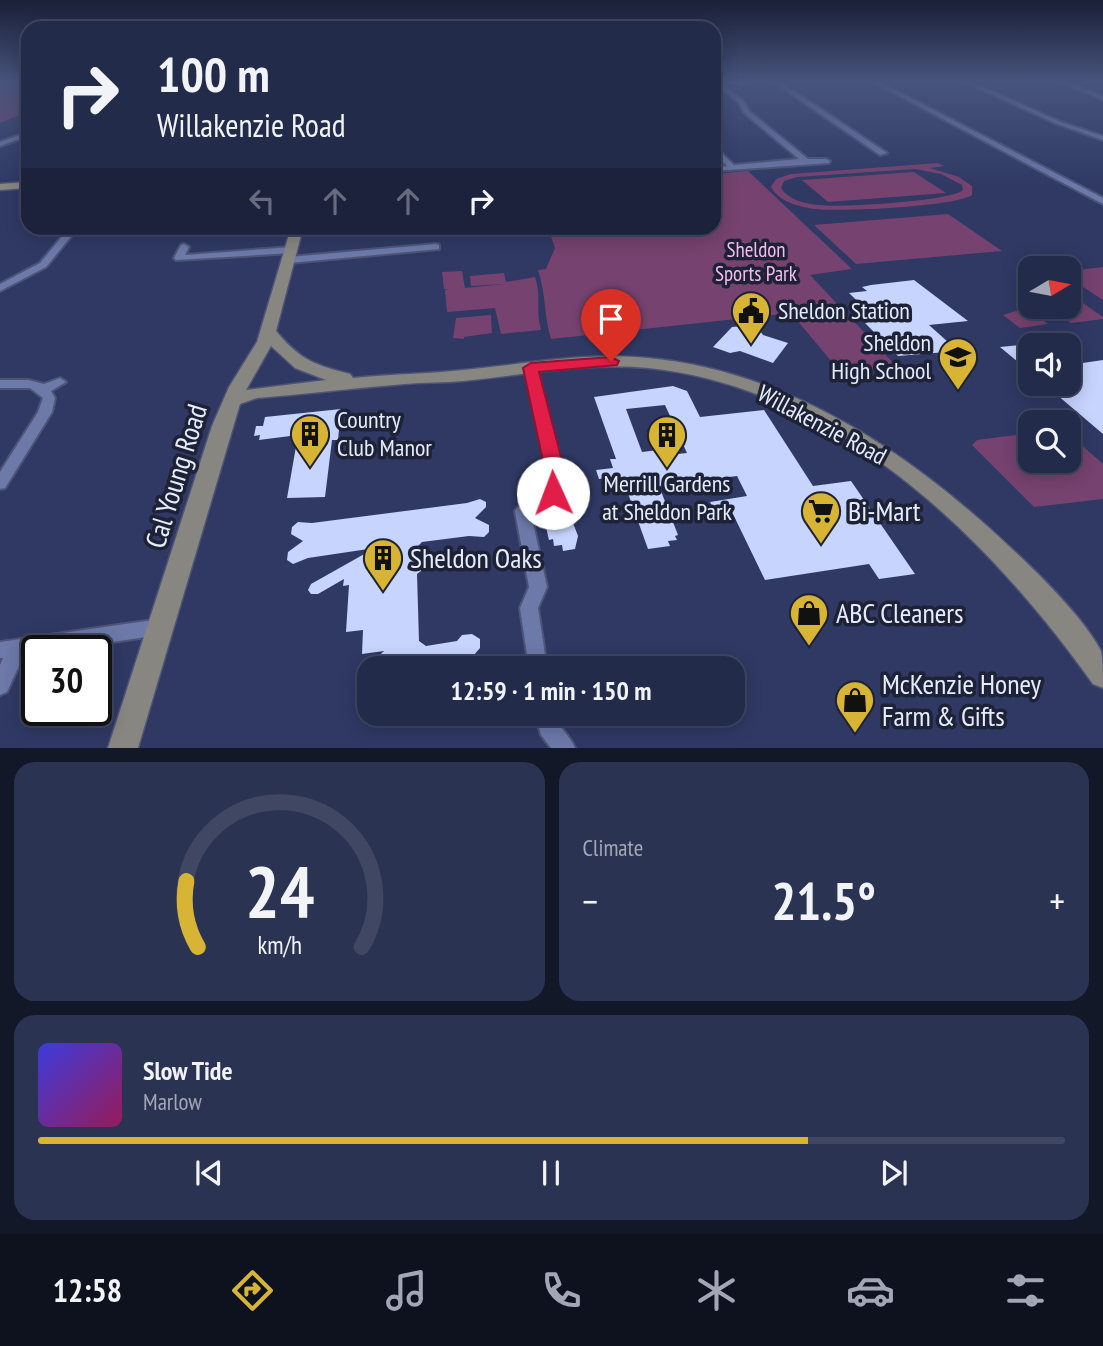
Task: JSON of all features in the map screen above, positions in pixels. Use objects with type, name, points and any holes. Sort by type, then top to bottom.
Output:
[{"type":"street","points":[[751,116],[805,160]]},
{"type":"street","points":[[826,116],[883,153]]},
{"type":"street","points":[[939,116],[1103,201]]},
{"type":"street","points":[[1043,116],[1103,138]]},
{"type":"street","points":[[0,144],[21,136]]},
{"type":"street","points":[[721,155],[733,168]]},
{"type":"street","points":[[721,169],[805,160],[826,161]]},
{"type":"street","points":[[0,187],[21,186]]},
{"type":"street","points":[[0,288],[43,265],[66,235]]},
{"type":"street","name":"Cal Young Road","points":[[123,747],[231,401],[269,332],[295,235]]},
{"type":"street","points":[[184,247],[179,258],[436,247]]},
{"type":"street","points":[[269,332],[295,363],[321,374],[358,378],[424,377]]},
{"type":"street","name":"Willakenzie Road","points":[[231,401],[255,393],[611,361],[691,369],[756,388],[832,425],[900,467],[979,532],[1035,588],[1103,675]]},
{"type":"street","points":[[531,368],[558,484],[549,496],[524,509],[538,587],[529,608],[536,656]]},
{"type":"street","name":"Willakenzie Road","points":[[231,401],[253,403],[394,388],[456,376]]},
{"type":"street","points":[[0,384],[26,384],[44,389],[60,382]]},
{"type":"street","points":[[0,484],[47,408],[49,398],[44,389]]},
{"type":"street","points":[[0,686],[9,648],[160,628]]},
{"type":"street","points":[[548,726],[565,747]]},
{"type":"green space","points":[[0,116],[17,116],[0,123]]},
{"type":"green space","points":[[938,163],[944,166],[930,168],[959,177],[972,186],[972,195],[943,203],[870,209],[814,209],[795,205],[774,192],[771,187],[776,179],[791,174]],"holes":[[[915,169],[941,174],[962,185],[963,190],[955,194],[918,200],[830,206],[798,201],[788,196],[781,188],[784,181],[797,177]]]},
{"type":"green space","name":"Sheldon Sports Park","points":[[748,171],[852,269],[810,275],[896,366],[842,374],[791,313],[551,339],[538,270],[546,269],[555,248],[550,235],[721,235],[721,173]]},
{"type":"green space","points":[[914,172],[946,193],[828,202],[802,180]]},
{"type":"green space","points":[[948,214],[1002,251],[856,264],[814,225]]},
{"type":"green space","points":[[1103,267],[1103,300],[1082,286],[1082,269]]},
{"type":"green space","points":[[462,271],[465,288],[504,284],[471,286],[470,276],[504,273],[506,282],[535,277],[541,330],[501,334],[495,308],[447,312],[445,290],[448,289],[444,289],[442,272]]},
{"type":"green space","points":[[1082,302],[1103,317],[1103,319],[1071,323],[1066,319],[1082,318]]},
{"type":"green space","points":[[1018,310],[1018,319],[1041,319],[1048,324],[1020,328],[1003,315]]},
{"type":"green space","points":[[491,315],[492,333],[464,339],[453,338],[456,318]]},
{"type":"green space","points":[[1018,435],[1018,473],[1081,473],[1081,445],[1103,464],[1103,499],[1034,507],[972,445],[977,440]]},
{"type":"building","points":[[914,280],[968,321],[929,325],[958,351],[898,356],[865,323],[878,321],[849,293],[867,291],[862,287],[871,285]]},
{"type":"building","name":"Sheldon Station","points":[[756,325],[763,335],[788,343],[773,363],[740,351],[730,353],[713,347],[732,327]]},
{"type":"building","points":[[1018,345],[1018,362],[1000,347]]},
{"type":"building","points":[[1103,360],[1103,434],[1081,415],[1081,410],[1075,410],[1058,396],[1081,396],[1081,363]]},
{"type":"building","points":[[673,386],[687,391],[700,417],[764,410],[813,486],[851,481],[915,574],[879,579],[869,564],[765,580],[732,512],[716,514],[710,502],[747,496],[737,476],[659,486],[678,535],[675,536],[677,540],[668,541],[670,546],[648,549],[625,485],[620,486],[616,477],[599,479],[596,470],[613,468],[610,459],[616,459],[594,397]],"holes":[[[665,405],[687,453],[668,455],[666,449],[642,452],[626,409]]]},
{"type":"building","name":"Country Club Manor","points":[[341,409],[338,440],[332,440],[325,497],[287,498],[298,435],[259,440],[260,435],[254,436],[256,426],[263,426],[265,417]]},
{"type":"building","name":"Sheldon Oaks","points":[[480,499],[486,502],[486,507],[475,518],[489,525],[489,532],[484,537],[469,536],[422,542],[412,552],[425,561],[426,567],[417,574],[419,641],[426,646],[457,641],[462,635],[472,634],[480,639],[480,648],[473,656],[379,656],[384,651],[362,654],[363,630],[346,632],[349,585],[343,586],[344,579],[318,594],[311,594],[308,590],[311,584],[375,548],[308,558],[293,564],[287,560],[288,552],[303,541],[291,534],[292,527],[298,522],[312,523],[467,503]]},
{"type":"building","points":[[565,502],[578,536],[575,549],[563,551],[562,545],[554,546],[553,539],[549,540],[545,523],[548,522],[546,512],[554,511],[552,505]]},
{"type":"place","name":"Sheldon Station","points":[[751,345]]},
{"type":"place","name":"Sheldon High School","points":[[958,391]]},
{"type":"place","name":"Country Club Manor","points":[[310,468]]},
{"type":"place","name":"Merrill Gardens at Sheldon Park","points":[[667,469]]},
{"type":"place","name":"Bi-Mart","points":[[821,545]]},
{"type":"place","name":"Sheldon Oaks","points":[[383,592]]},
{"type":"place","name":"ABC Cleaners","points":[[809,647]]},
{"type":"place","name":"McKenzie Honey Farm & Gifts","points":[[855,734]]},
{"type":"route","points":[[553,493],[558,484],[531,368],[611,361]]}]
